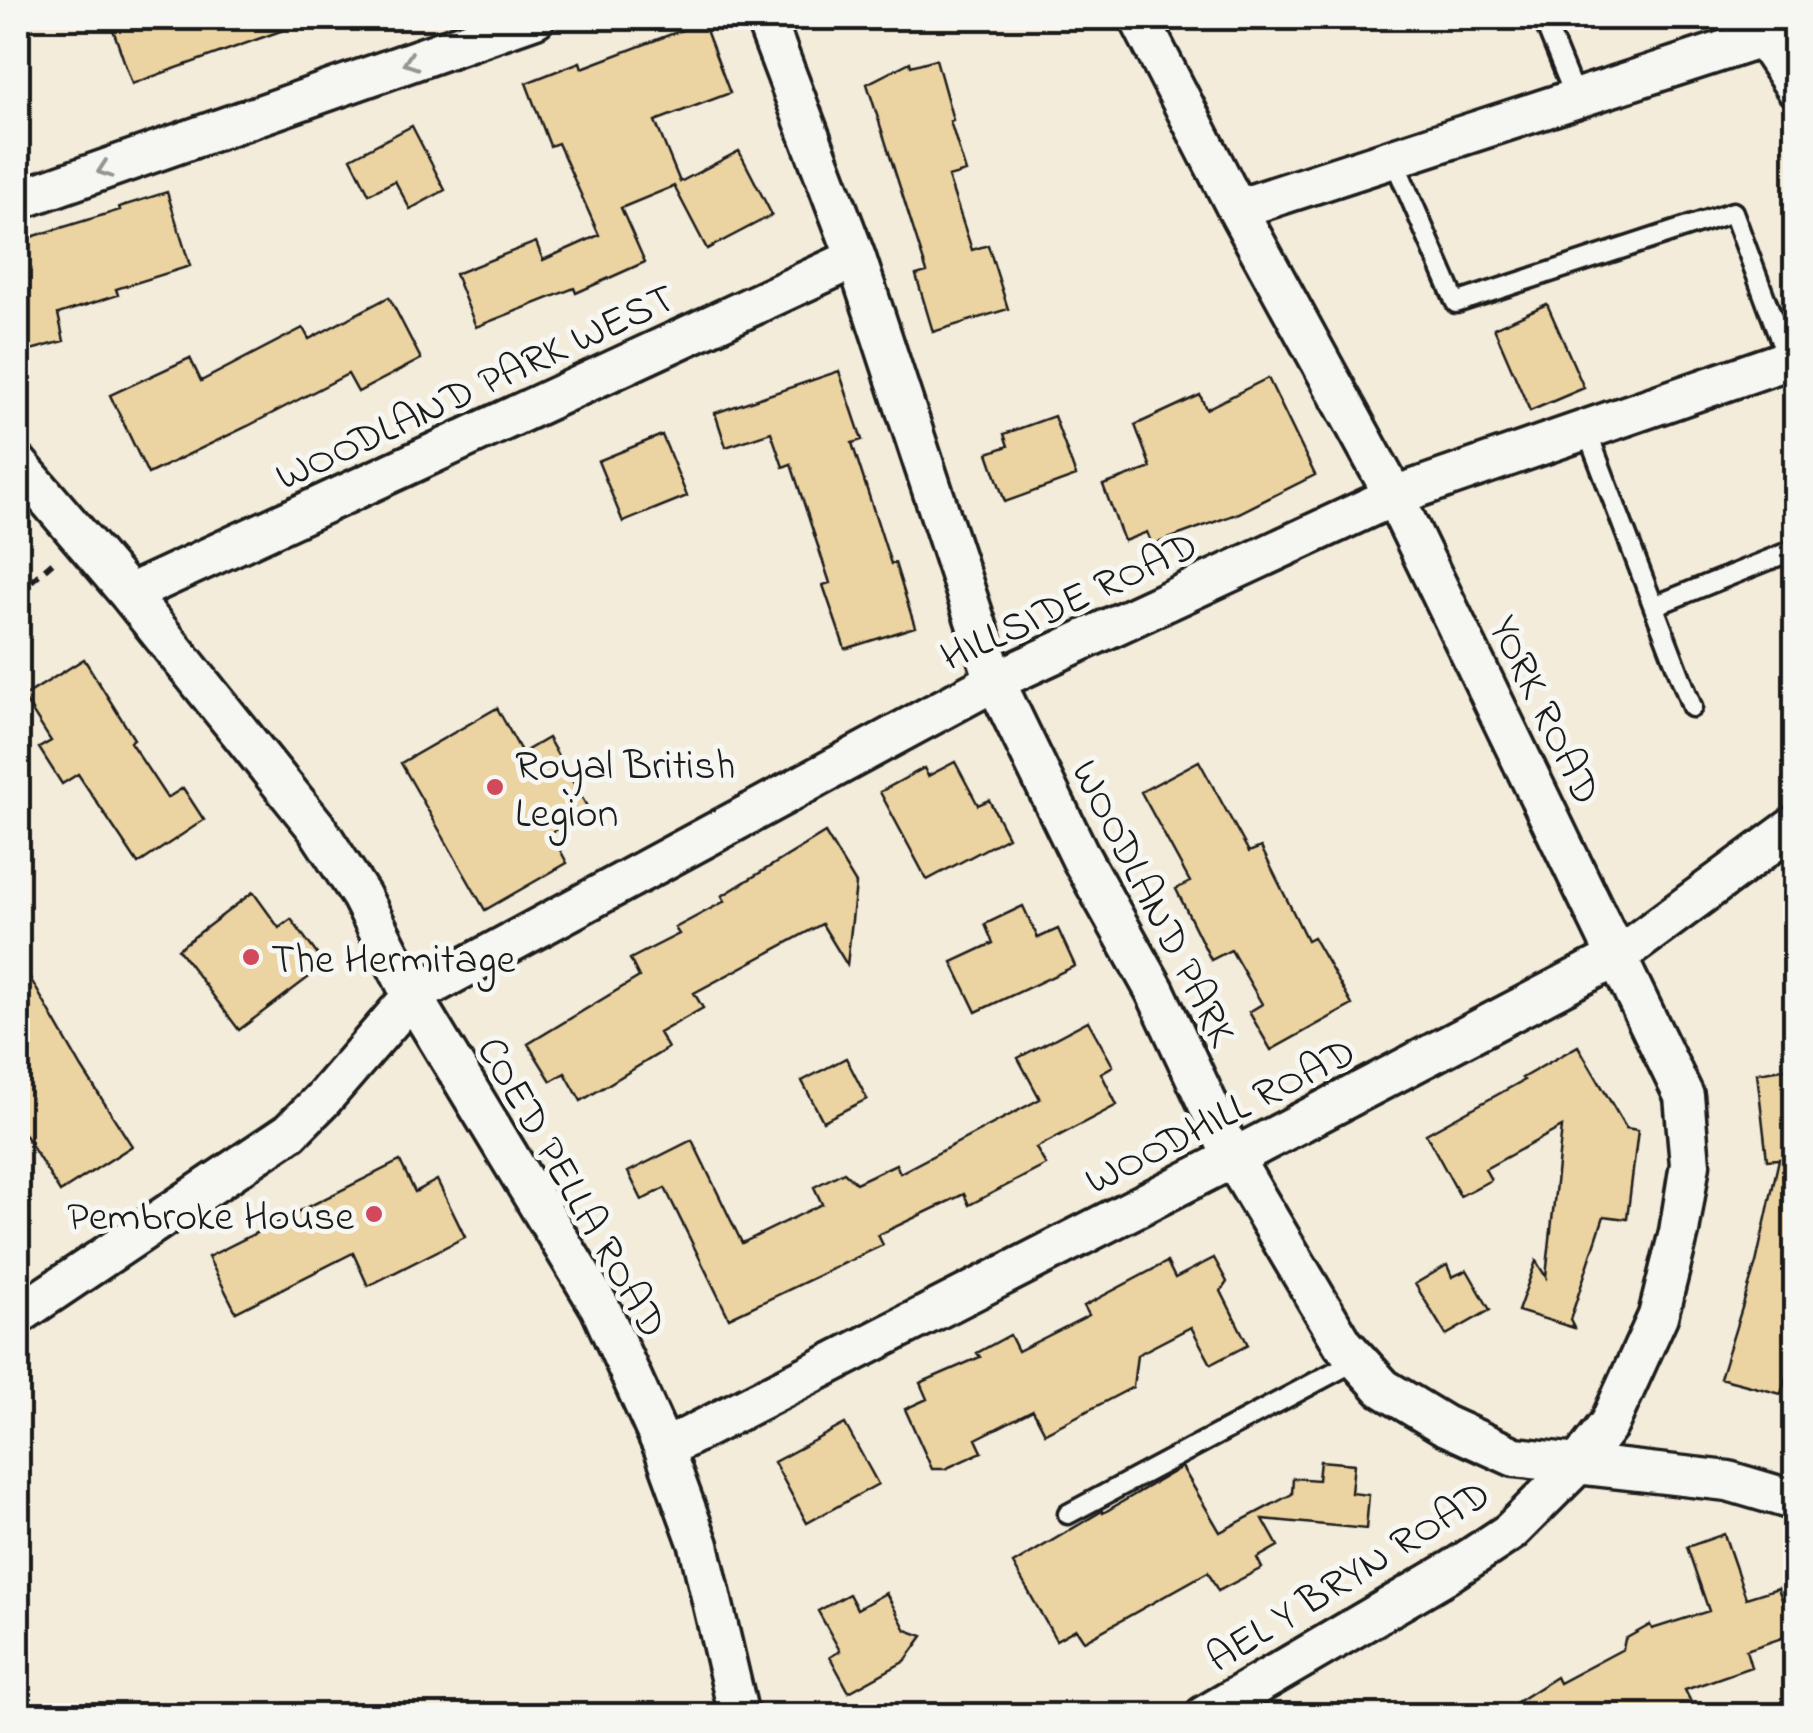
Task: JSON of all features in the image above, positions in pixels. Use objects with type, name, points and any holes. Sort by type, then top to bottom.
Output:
[{"type":"street","points":[[18,200],[535,18]]},
{"type":"street","name":"WOODLAND PARK","points":[[765,18],[856,258],[995,681],[1081,858],[1155,991],[1233,1158],[1343,1344],[1382,1388],[1444,1425],[1516,1457],[1728,1481],[1796,1500]]},
{"type":"street","name":"YORK ROAD","points":[[1139,18],[1237,209],[1394,496],[1684,1096],[1690,1164],[1679,1232],[1658,1316],[1609,1424],[1578,1464]]},
{"type":"street","points":[[1237,209],[1576,100],[1769,28],[1796,88]]},
{"type":"street","name":"WOODLAND PARK WEST","points":[[129,594],[856,258]]},
{"type":"street","name":"HILLSIDE ROAD","points":[[412,996],[995,681],[1394,496],[1792,358]]},
{"type":"street","name":"COED PELLA ROAD","points":[[18,464],[129,594],[316,827],[362,896],[412,996],[600,1307],[664,1449],[699,1545],[739,1716]]},
{"type":"street","name":"WOODHILL ROAD","points":[[664,1449],[1617,957],[1796,825]]},
{"type":"street","points":[[19,1309],[290,1132],[412,996]]},
{"type":"street","name":"AEL Y BRYN ROAD","points":[[1204,1716],[1510,1532],[1578,1464]]},
{"type":"lane","points":[[1543,18],[1576,100]]},
{"type":"lane","points":[[1393,158],[1456,303],[1733,212],[1792,358]]},
{"type":"lane","points":[[1586,430],[1692,707]]},
{"type":"lane","points":[[1654,606],[1796,550]]},
{"type":"lane","points":[[1068,1514],[1357,1360]]},
{"type":"building","points":[[109,18],[306,18],[306,22],[132,84]]},
{"type":"building","points":[[703,22],[730,93],[655,121],[680,182],[739,151],[772,215],[707,249],[674,186],[621,208],[645,262],[576,293],[574,288],[476,327],[455,274],[536,242],[543,260],[599,235],[558,143],[550,146],[526,83],[580,62],[582,68]]},
{"type":"building","points":[[936,59],[966,172],[948,177],[972,250],[988,245],[1008,309],[933,332],[916,275],[927,272],[867,84],[910,62],[911,66]]},
{"type":"building","points":[[412,126],[445,190],[410,209],[395,181],[369,194],[351,158]]},
{"type":"building","points":[[167,192],[190,266],[116,289],[118,295],[58,314],[64,341],[27,351],[18,315],[18,241]]},
{"type":"building","points":[[389,297],[421,359],[358,392],[348,374],[148,474],[110,395],[190,358],[201,381],[303,328],[309,339]]},
{"type":"building","points":[[1547,304],[1584,388],[1530,411],[1494,328]]},
{"type":"building","points":[[839,371],[862,440],[852,443],[915,627],[845,649],[823,585],[830,583],[791,464],[783,467],[771,432],[726,447],[715,413]]},
{"type":"building","points":[[1268,378],[1315,475],[1239,513],[1152,545],[1147,532],[1124,541],[1103,485],[1151,468],[1135,425],[1200,395],[1206,409]]},
{"type":"building","points":[[1054,416],[1076,476],[1005,502],[988,453],[1008,446],[1004,434]]},
{"type":"building","points":[[662,435],[687,496],[623,522],[598,461]]},
{"type":"building","points":[[84,659],[134,739],[130,742],[167,798],[183,788],[204,820],[138,864],[78,774],[62,784],[39,748],[51,741],[23,697]]},
{"type":"building","name":"Royal British Legion","points":[[497,708],[522,753],[548,738],[589,810],[551,833],[567,863],[485,910],[401,763]]},
{"type":"building","points":[[1199,761],[1249,852],[1261,847],[1307,940],[1313,937],[1352,1005],[1271,1050],[1249,1012],[1262,1004],[1231,950],[1211,960],[1176,889],[1190,882],[1141,792]]},
{"type":"building","points":[[955,762],[978,805],[989,800],[1008,837],[927,880],[880,792],[924,768],[928,776]]},
{"type":"building","points":[[825,833],[856,884],[847,965],[822,924],[694,993],[703,1008],[659,1033],[668,1048],[581,1101],[565,1073],[551,1081],[528,1044],[639,977],[630,959],[679,934],[675,928],[725,901],[722,896]]},
{"type":"building","name":"The Hermitage","points":[[253,892],[279,928],[291,919],[325,965],[239,1030],[178,949]]},
{"type":"building","points":[[1023,906],[1038,938],[1058,929],[1075,966],[976,1012],[952,962],[993,943],[985,924]]},
{"type":"building","points":[[18,957],[132,1146],[60,1192],[18,1124]]},
{"type":"building","points":[[1088,1021],[1113,1066],[1101,1073],[1117,1105],[1036,1148],[1046,1165],[969,1205],[964,1194],[878,1235],[883,1245],[729,1318],[665,1188],[642,1200],[628,1172],[692,1140],[742,1243],[822,1204],[814,1187],[844,1172],[856,1183],[896,1164],[900,1173],[1040,1099],[1018,1058]]},
{"type":"building","points":[[1578,1046],[1626,1128],[1638,1130],[1627,1219],[1604,1216],[1570,1320],[1574,1328],[1518,1311],[1536,1261],[1546,1277],[1562,1127],[1485,1169],[1491,1180],[1460,1196],[1426,1134]]},
{"type":"building","points":[[846,1058],[867,1099],[823,1121],[802,1081]]},
{"type":"building","points":[[1796,1067],[1796,1342],[1781,1394],[1720,1378],[1756,1263],[1779,1159],[1767,1160],[1757,1073]]},
{"type":"building","name":"Pembroke House","points":[[400,1161],[415,1192],[437,1180],[465,1237],[368,1286],[353,1253],[236,1312],[208,1257]]},
{"type":"building","points":[[1214,1258],[1227,1282],[1221,1291],[1248,1345],[1211,1364],[1191,1327],[1137,1355],[1133,1387],[1045,1433],[1033,1410],[976,1439],[982,1452],[945,1469],[932,1469],[905,1409],[927,1399],[920,1383],[980,1357],[977,1353],[1010,1335],[1018,1351],[1089,1315],[1084,1306],[1167,1262],[1175,1278]]},
{"type":"building","points":[[1447,1265],[1452,1277],[1467,1270],[1490,1310],[1446,1335],[1415,1284]]},
{"type":"building","points":[[845,1424],[878,1484],[807,1523],[774,1462]]},
{"type":"building","points":[[1320,1461],[1354,1464],[1351,1493],[1369,1495],[1366,1529],[1263,1519],[1278,1546],[1257,1558],[1262,1568],[1218,1591],[1208,1572],[1084,1641],[1076,1629],[1056,1640],[1013,1564],[1182,1467],[1220,1532],[1292,1494],[1293,1478],[1318,1480]]},
{"type":"building","points":[[1724,1534],[1746,1598],[1778,1588],[1794,1634],[1746,1650],[1751,1667],[1685,1690],[1698,1716],[1495,1716],[1556,1677],[1559,1683],[1623,1649],[1625,1639],[1650,1625],[1652,1629],[1709,1611],[1687,1547]]},
{"type":"building","points":[[886,1593],[906,1630],[923,1636],[905,1661],[849,1692],[830,1657],[840,1651],[818,1611],[849,1594],[857,1609]]},
{"type":"place","name":"Royal British Legion","points":[[495,787]]},
{"type":"place","name":"The Hermitage","points":[[251,957]]},
{"type":"place","name":"Pembroke House","points":[[374,1214]]}]
